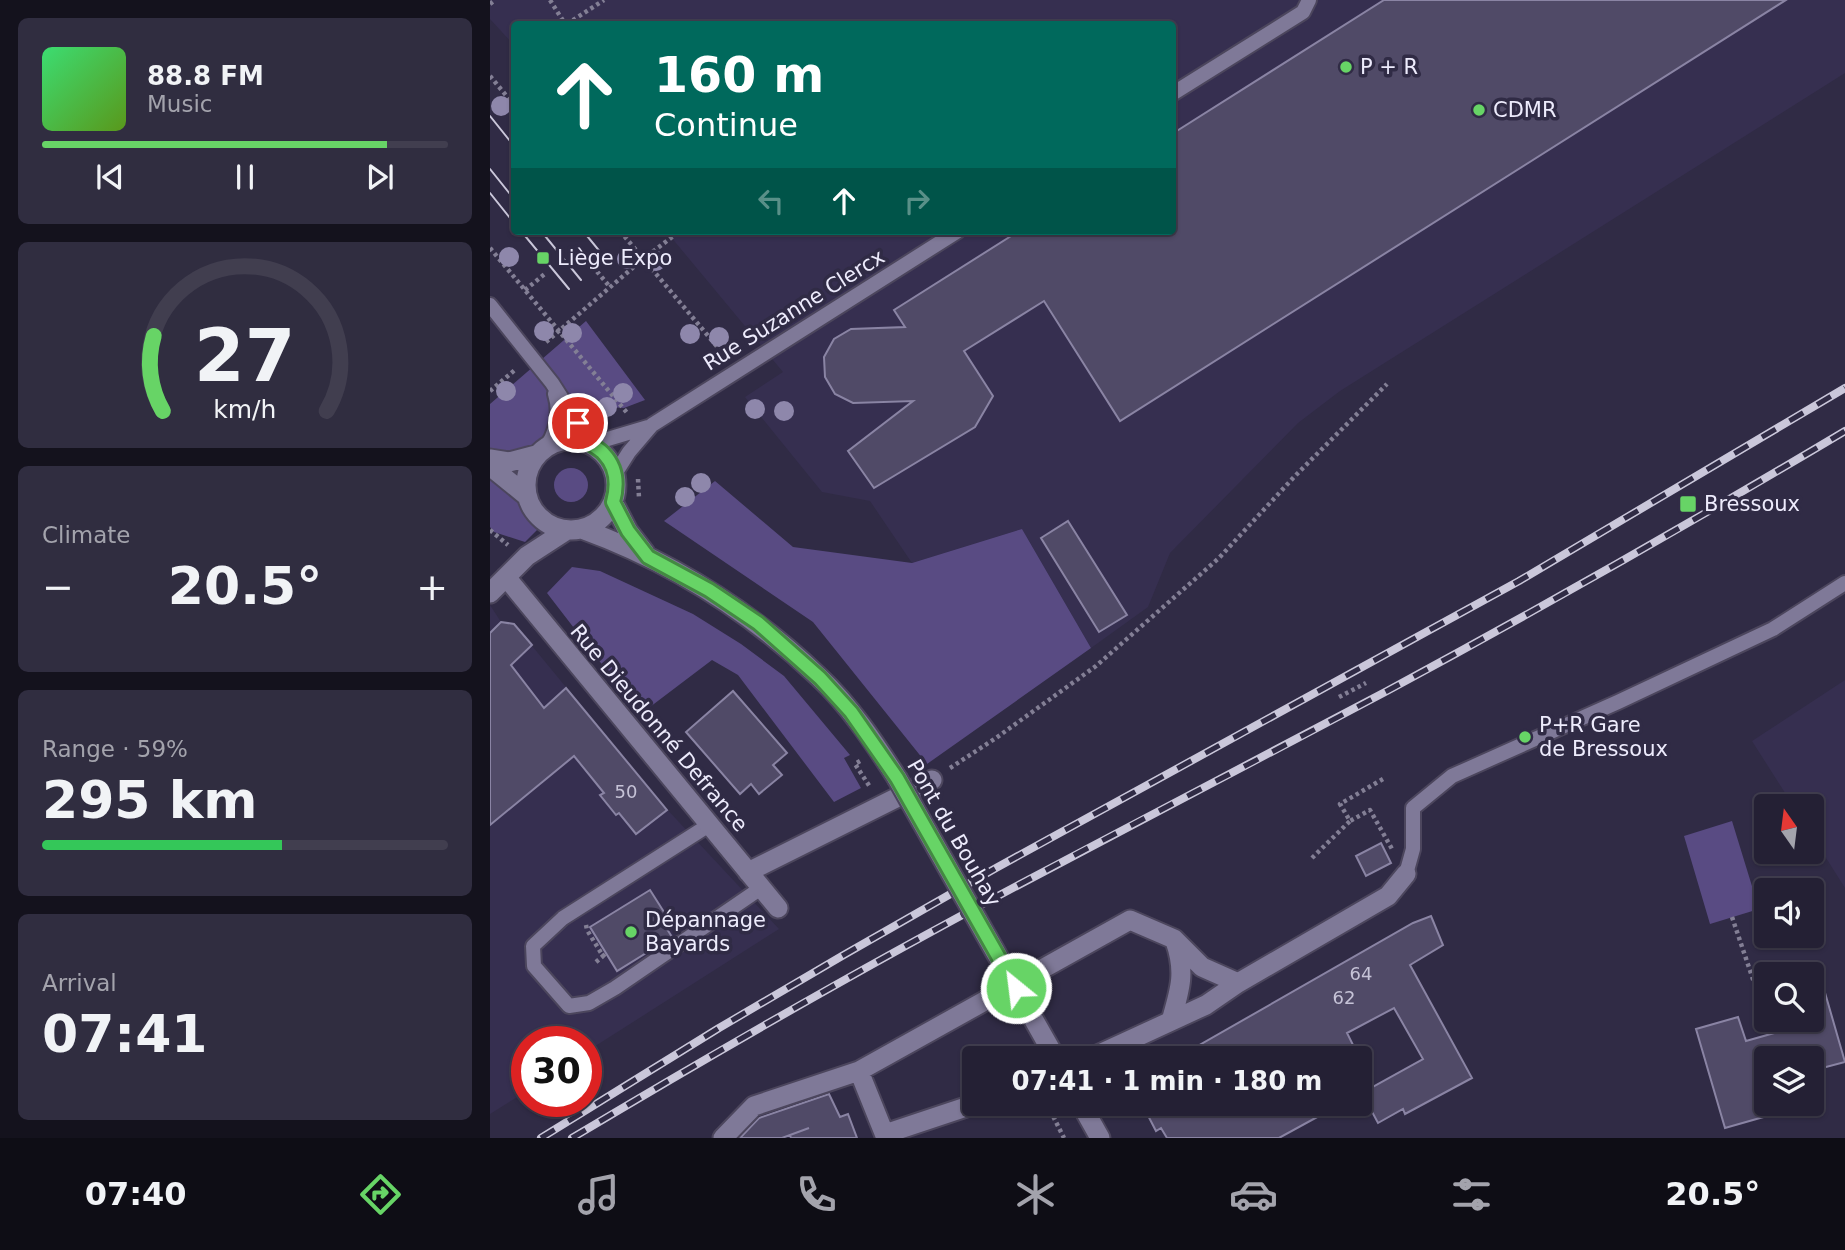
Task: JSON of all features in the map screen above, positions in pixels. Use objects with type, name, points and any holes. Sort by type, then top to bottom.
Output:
[{"type":"street","points":[[490,459],[509,462],[568,440],[591,444],[602,451],[611,462],[617,488],[613,502],[600,519],[575,529],[527,556],[490,593]]},
{"type":"street","points":[[541,451],[529,468],[527,496],[542,519],[554,527],[575,529]]},
{"type":"street","points":[[490,466],[527,496]]},
{"type":"street","name":"Pont du Bouhay","points":[[613,502],[628,531],[648,557]]},
{"type":"street","points":[[527,556],[537,538],[542,519]]},
{"type":"street","name":"Pont du Bouhay","points":[[575,529],[616,541],[709,590],[758,623],[820,678],[851,712],[897,778],[1049,1046]]},
{"type":"street","name":"Rue Dieudonné Defrance","points":[[506,577],[778,908]]},
{"type":"street","points":[[748,872],[932,780]]},
{"type":"street","points":[[1116,1046],[1206,1005],[1388,896],[1406,874]]},
{"type":"street","points":[[723,1138],[754,1106],[859,1071],[1130,920],[1174,939],[1202,967],[1238,984]]},
{"type":"street","points":[[1171,1021],[1182,980],[1181,958],[1174,939]]},
{"type":"street","points":[[859,1071],[886,1136],[962,1109]]},
{"type":"street","points":[[1084,1116],[1100,1138]]},
{"type":"lane","points":[[1176,91],[1303,12],[1309,0]]},
{"type":"lane","name":"Rue Suzanne Clercx","points":[[591,444],[652,425],[952,235]]},
{"type":"lane","points":[[490,305],[552,383],[591,444]]},
{"type":"lane","points":[[541,451],[556,431],[558,405],[552,383]]},
{"type":"lane","name":"Rue Suzanne Clercx","points":[[615,474],[652,425]]},
{"type":"lane","points":[[1406,874],[1413,849],[1413,808],[1452,776],[1773,629],[1845,583]]},
{"type":"lane","points":[[709,825],[563,918],[533,946],[534,966],[569,1006],[589,1003],[761,888]]},
{"type":"path","points":[[490,4],[495,0]]},
{"type":"path","points":[[550,0],[564,21]]},
{"type":"path","points":[[571,21],[604,0]]},
{"type":"path","points":[[490,76],[511,101]]},
{"type":"path","points":[[623,235],[737,371]]},
{"type":"path","points":[[491,389],[675,235]]},
{"type":"path","points":[[490,248],[629,415],[652,425]]},
{"type":"path","points":[[579,250],[610,288]]},
{"type":"path","points":[[525,290],[547,274]]},
{"type":"path","points":[[932,780],[1096,666],[1219,558],[1295,476],[1387,384]]},
{"type":"path","points":[[642,470],[638,479],[638,498],[643,509]]},
{"type":"path","points":[[1339,697],[1366,683]]},
{"type":"path","points":[[863,759],[855,764],[870,788]]},
{"type":"path","points":[[1350,821],[1340,804],[1383,779]]},
{"type":"path","points":[[1312,858],[1350,821],[1370,810],[1406,874]]},
{"type":"path","points":[[579,908],[587,930],[605,954],[596,962]]},
{"type":"path","points":[[1732,917],[1754,983]]},
{"type":"path","points":[[1053,1116],[1064,1138]]},
{"type":"shaded area","points":[[490,0],[1845,0],[1845,73],[1340,391],[1298,423],[1170,553],[1148,607],[1091,648],[1022,529],[912,563],[870,501],[822,492],[745,397],[783,372],[669,235],[1176,235],[1176,21],[511,21],[511,42],[490,19]]},
{"type":"shaded area","points":[[586,321],[645,400],[624,408],[595,406],[575,409],[558,405],[547,446],[490,459],[490,404]]},
{"type":"shaded area","points":[[490,466],[527,496],[532,509],[542,519],[539,528],[525,542],[494,532],[490,527]]},
{"type":"shaded area","points":[[571,468],[583,473],[588,485],[583,497],[571,502],[559,497],[554,485],[559,473]]},
{"type":"shaded area","points":[[715,481],[793,547],[912,563],[1022,529],[1091,648],[927,764],[813,622],[664,521]]},
{"type":"shaded area","points":[[572,567],[600,571],[693,614],[741,644],[784,676],[850,755],[844,758],[861,788],[834,802],[738,675],[712,660],[642,713],[547,593]]},
{"type":"shaded area","points":[[490,605],[501,622],[514,624],[663,805],[779,929],[602,1042],[602,1026],[511,1026],[511,1101],[490,1114]]},
{"type":"shaded area","points":[[1845,680],[1845,888],[1824,855],[1824,794],[1786,794],[1752,741]]},
{"type":"shaded area","points":[[1732,821],[1754,893],[1754,911],[1710,924],[1684,836]]},
{"type":"building","name":"CDMR","points":[[1384,0],[1786,0],[1120,421],[1044,301],[964,351],[993,396],[975,427],[874,488],[848,451],[913,401],[853,403],[835,394],[825,377],[824,357],[834,339],[851,329],[905,327],[894,310],[1013,235],[1176,235],[1176,131]]},
{"type":"building","points":[[1068,521],[1127,615],[1099,632],[1041,538]]},
{"type":"building","points":[[501,622],[514,624],[532,645],[511,665],[544,708],[566,688],[667,810],[636,834],[600,795],[604,793],[574,756],[490,825],[490,633]]},
{"type":"building","points":[[733,691],[787,753],[773,765],[782,775],[759,794],[751,784],[740,794],[686,732]]},
{"type":"building","points":[[1381,843],[1391,863],[1366,876],[1356,856]]},
{"type":"building","name":"Dépannage Bayards","points":[[650,890],[671,923],[665,926],[672,937],[617,971],[590,927]]},
{"type":"building","points":[[1431,916],[1443,945],[1410,965],[1472,1078],[1405,1114],[1403,1109],[1378,1123],[1372,1112],[1372,1087],[1423,1059],[1394,1008],[1347,1033],[1354,1046],[1198,1046],[1413,923]]},
{"type":"building","points":[[1824,989],[1845,1062],[1824,1068],[1824,1046],[1754,1046],[1754,1116],[1767,1116],[1725,1128],[1696,1029],[1738,1017],[1746,1041],[1778,1032],[1824,1032]]},
{"type":"building","points":[[829,1094],[840,1117],[848,1114],[857,1138],[791,1138],[790,1135],[782,1138],[740,1138],[759,1118]]},
{"type":"building","points":[[1148,1116],[1319,1116],[1279,1138],[1167,1138],[1161,1128],[1156,1131]]},
{"type":"tram line","points":[[490,116],[511,142]]},
{"type":"tram line","points":[[490,169],[511,195]]},
{"type":"tram line","points":[[490,193],[511,219]]},
{"type":"tram line","points":[[524,235],[569,289]]},
{"type":"tram line","points":[[544,235],[581,280]]},
{"type":"tram line","points":[[586,235],[606,259]]},
{"type":"railway","points":[[541,1138],[842,956],[996,868],[1519,581],[1845,388]]},
{"type":"railway","points":[[572,1138],[900,949],[1445,660],[1617,564],[1845,431]]},
{"type":"place","name":"P + R","points":[[1346,67]]},
{"type":"place","name":"CDMR","points":[[1479,110]]},
{"type":"place","name":"Liège Expo","points":[[543,258]]},
{"type":"place","name":"Bressoux","points":[[1688,504]]},
{"type":"place","name":"P+R Gare de Bressoux","points":[[1525,737]]},
{"type":"place","name":"Dépannage Bayards","points":[[631,932]]},
{"type":"route","points":[[578,423],[591,444],[602,451],[611,462],[617,488],[613,502],[628,531],[648,557],[709,590],[758,623],[820,678],[851,712],[897,778],[1016,988]]}]
